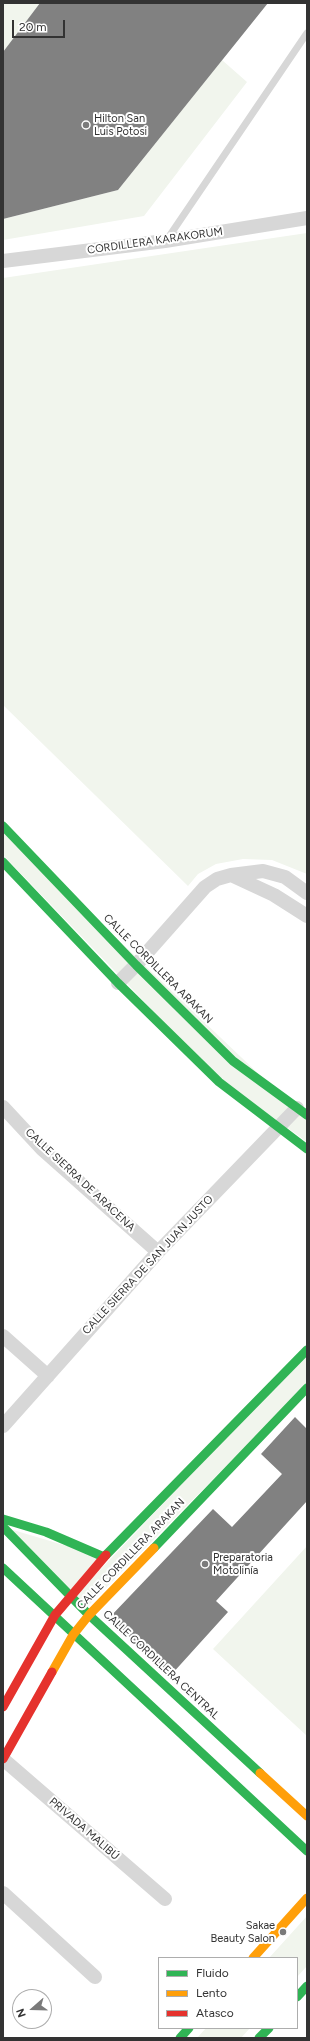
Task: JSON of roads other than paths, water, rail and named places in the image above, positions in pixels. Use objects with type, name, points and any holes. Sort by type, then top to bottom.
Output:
[{"type":"street","name":"CORDILLERA KARAKORUM","points":[[3,261],[165,241],[307,218]]},
{"type":"street","name":"CALLE CORDILLERA ARAKAN","points":[[3,826],[136,965],[233,1060],[302,1112]]},
{"type":"street","points":[[3,862],[118,983],[219,1082],[307,1149]]},
{"type":"street","points":[[118,983],[136,965],[205,887],[217,879],[231,875],[263,871],[277,874],[307,893]]},
{"type":"street","points":[[231,875],[274,895],[307,916]]},
{"type":"street","name":"CALLE SIERRA DE ARACENA","points":[[3,1107],[42,1149],[158,1252]]},
{"type":"street","name":"CALLE SIERRA DE SAN JUAN JUSTO","points":[[3,1426],[158,1252],[279,1127],[302,1112]]},
{"type":"street","points":[[3,1336],[48,1376]]},
{"type":"street","name":"CALLE CORDILLERA ARAKAN","points":[[3,1707],[55,1615],[70,1596],[104,1557],[307,1350]]},
{"type":"street","name":"CALLE CORDILLERA ARAKAN","points":[[3,1759],[73,1635],[89,1615],[307,1388]]},
{"type":"street","points":[[3,1519],[46,1532],[104,1557]]},
{"type":"street","name":"CALLE CORDILLERA CENTRAL","points":[[3,1527],[89,1615],[307,1816]]},
{"type":"street","points":[[3,1568],[55,1615],[73,1635],[307,1851]]},
{"type":"street","name":"PRIVADA MALIBÚ","points":[[3,1759],[165,1899]]},
{"type":"street","points":[[3,1893],[95,1977]]},
{"type":"street","points":[[254,1957],[307,1898]]},
{"type":"street","points":[[298,1996],[307,1986]]},
{"type":"street","points":[[180,2038],[188,2029]]},
{"type":"street","points":[[260,2038],[268,2029]]},
{"type":"lane","points":[[165,241],[307,33]]},
{"type":"place","name":"Hilton San Luis Potosi","points":[[86,125]]},
{"type":"place","name":"Preparatoria Motolinía","points":[[205,1564]]},
{"type":"place","name":"Sakae Beauty Salon","points":[[283,1932]]}]
